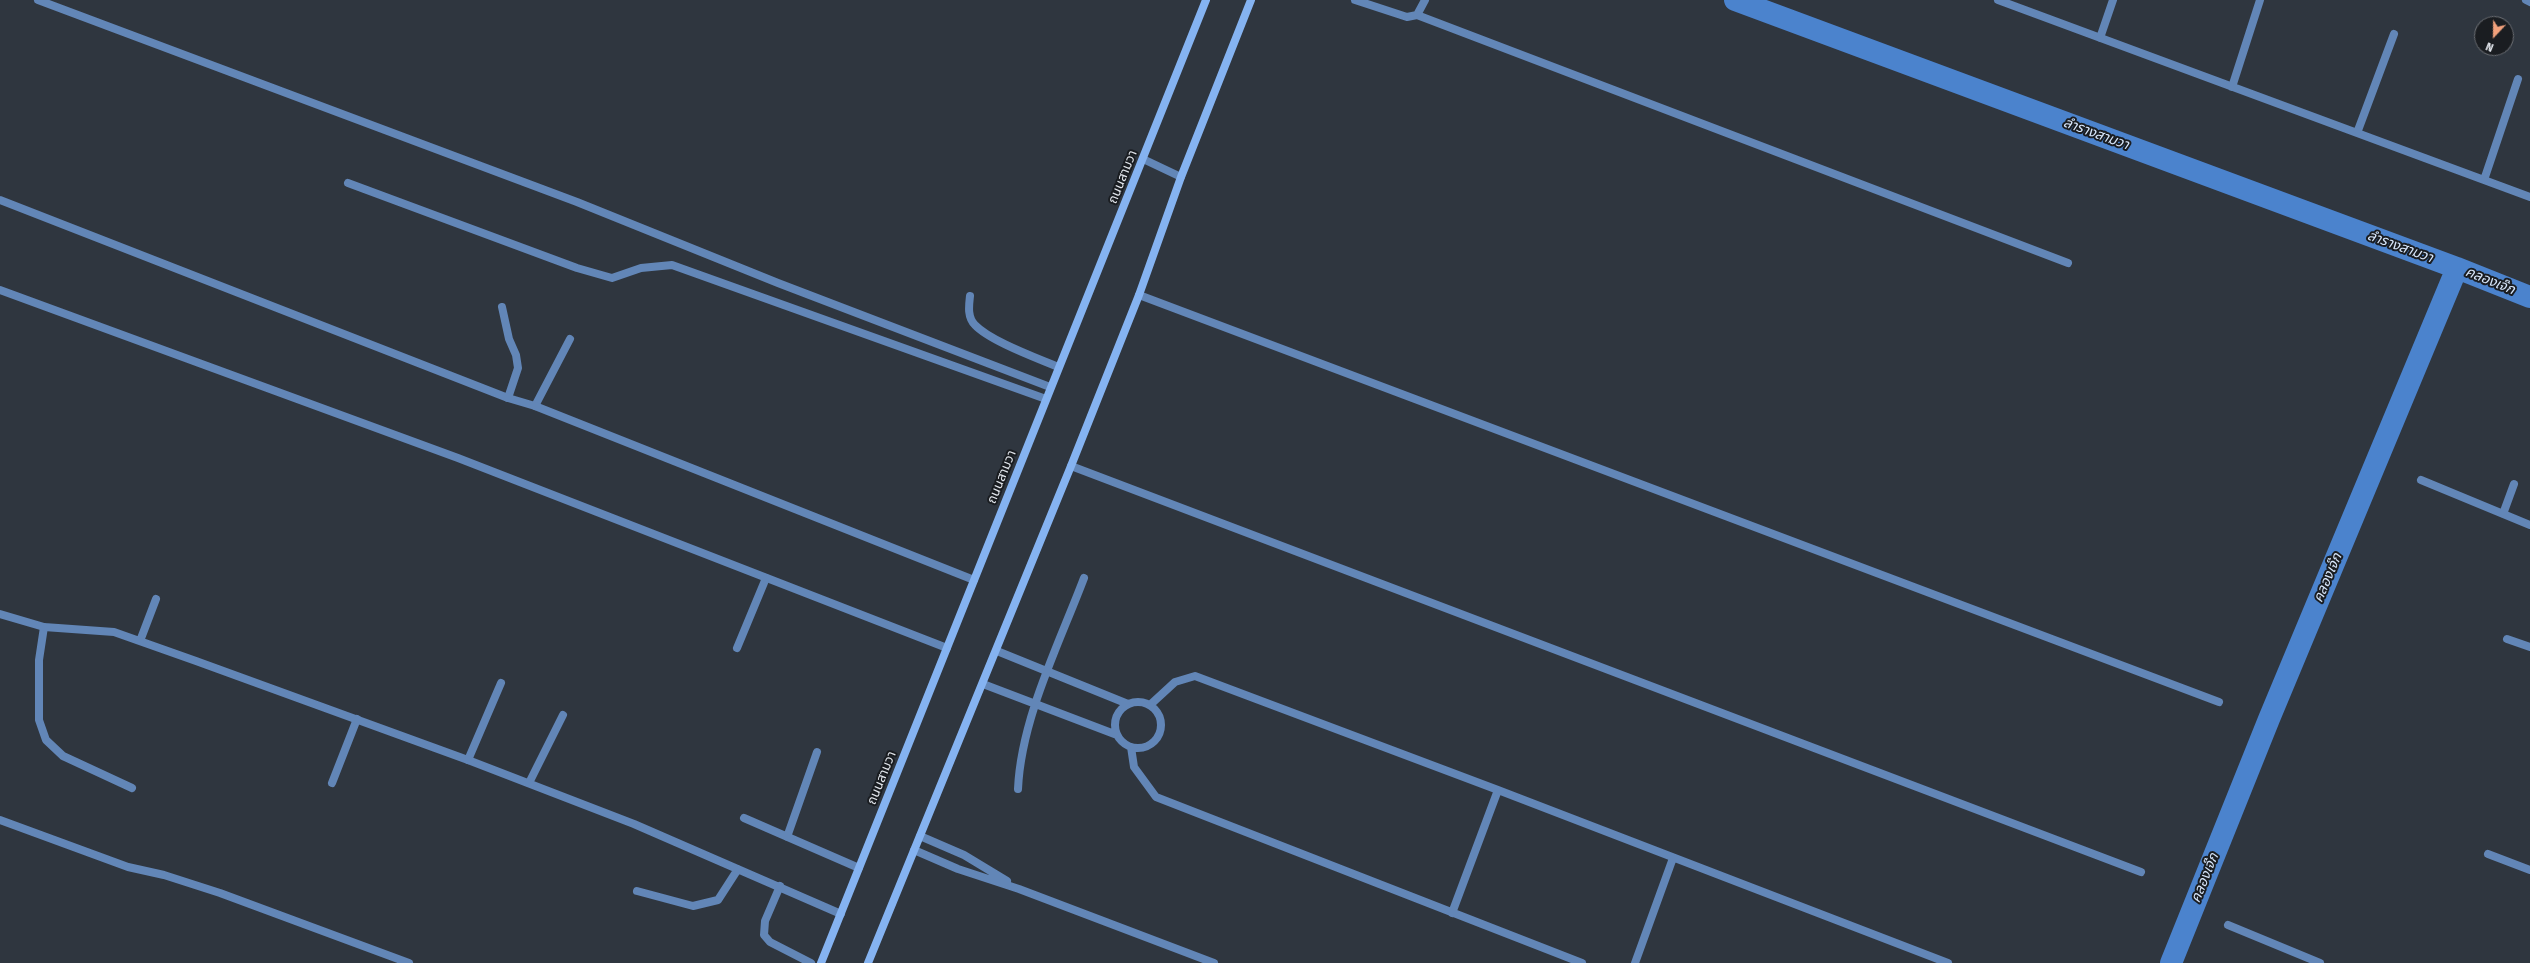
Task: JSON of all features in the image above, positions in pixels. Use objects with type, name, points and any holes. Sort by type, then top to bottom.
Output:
[{"type":"street","points":[[38,0],[577,202],[778,283],[1050,387]]},
{"type":"street","name":"ถนนสามวา","points":[[821,963],[1206,0]]},
{"type":"street","points":[[868,963],[997,651],[1071,466],[1139,295],[1181,177],[1251,0]]},
{"type":"street","points":[[1355,0],[1407,17],[1417,15],[2068,263]]},
{"type":"street","points":[[1417,15],[1425,0]]},
{"type":"street","points":[[1998,0],[2530,197]]},
{"type":"street","points":[[2100,38],[2113,0]]},
{"type":"street","points":[[2232,87],[2260,0]]},
{"type":"street","points":[[2526,0],[2530,2]]},
{"type":"street","points":[[2357,133],[2394,34]]},
{"type":"street","points":[[2484,180],[2518,79]]},
{"type":"street","points":[[1143,159],[1181,177]]},
{"type":"street","points":[[348,183],[577,268],[612,278],[640,268],[672,264],[1046,399]]},
{"type":"street","points":[[0,200],[508,398],[535,406],[974,580]]},
{"type":"street","points":[[0,290],[458,458],[947,648]]},
{"type":"street","points":[[1139,295],[2220,702]]},
{"type":"street","points":[[970,296],[969,314],[974,325],[992,337],[1058,368]]},
{"type":"street","points":[[502,307],[509,339],[516,355],[518,368],[508,398]]},
{"type":"street","points":[[535,406],[570,340]]},
{"type":"street","points":[[1071,466],[2141,872]]},
{"type":"street","points":[[2421,480],[2530,525]]},
{"type":"street","points":[[2503,514],[2514,484]]},
{"type":"street","points":[[736,648],[766,578]]},
{"type":"street","points":[[1018,789],[1019,760],[1036,704],[1084,578]]},
{"type":"street","points":[[140,641],[156,599]]},
{"type":"street","points":[[0,614],[44,627],[114,632],[140,641],[529,783],[634,824],[780,886],[841,914]]},
{"type":"street","points":[[44,627],[39,660],[39,720],[46,740],[63,756],[132,788]]},
{"type":"street","points":[[2507,639],[2530,647]]},
{"type":"street","points":[[997,651],[1128,704]]},
{"type":"street","points":[[1150,705],[1175,682],[1195,676],[1498,790],[1948,963]]},
{"type":"street","points":[[468,760],[501,683]]},
{"type":"street","points":[[983,684],[1117,735]]},
{"type":"street","points":[[1139,702],[1150,705],[1158,713],[1161,724],[1159,735],[1152,743],[1142,748],[1131,747],[1122,743],[1117,735],[1115,723],[1117,717],[1119,712],[1128,704],[1139,702]]},
{"type":"street","points":[[529,783],[563,715]]},
{"type":"street","points":[[332,783],[357,719]]},
{"type":"street","points":[[1131,747],[1134,767],[1156,797],[1582,963]]},
{"type":"street","points":[[787,837],[817,752]]},
{"type":"street","points":[[1452,913],[1498,790]]},
{"type":"street","points":[[744,818],[859,868]]},
{"type":"street","points":[[0,820],[128,867],[164,875],[220,893],[409,963]]},
{"type":"street","points":[[920,836],[964,855],[1019,889]]},
{"type":"street","points":[[914,850],[958,869],[1019,889],[1214,963]]},
{"type":"street","points":[[2488,854],[2530,870]]},
{"type":"street","points":[[1635,963],[1673,858]]},
{"type":"street","points":[[637,891],[693,906],[718,900],[738,869]]},
{"type":"street","points":[[780,886],[765,921],[764,935],[770,942],[811,963]]},
{"type":"street","points":[[2228,925],[2320,963]]},
{"type":"waterway","name":"ลำรางสามวา","points":[[1735,0],[2457,268],[2530,297]]},
{"type":"waterway","name":"คลองเจ๊ก","points":[[2171,963],[2269,719],[2457,268]]}]
